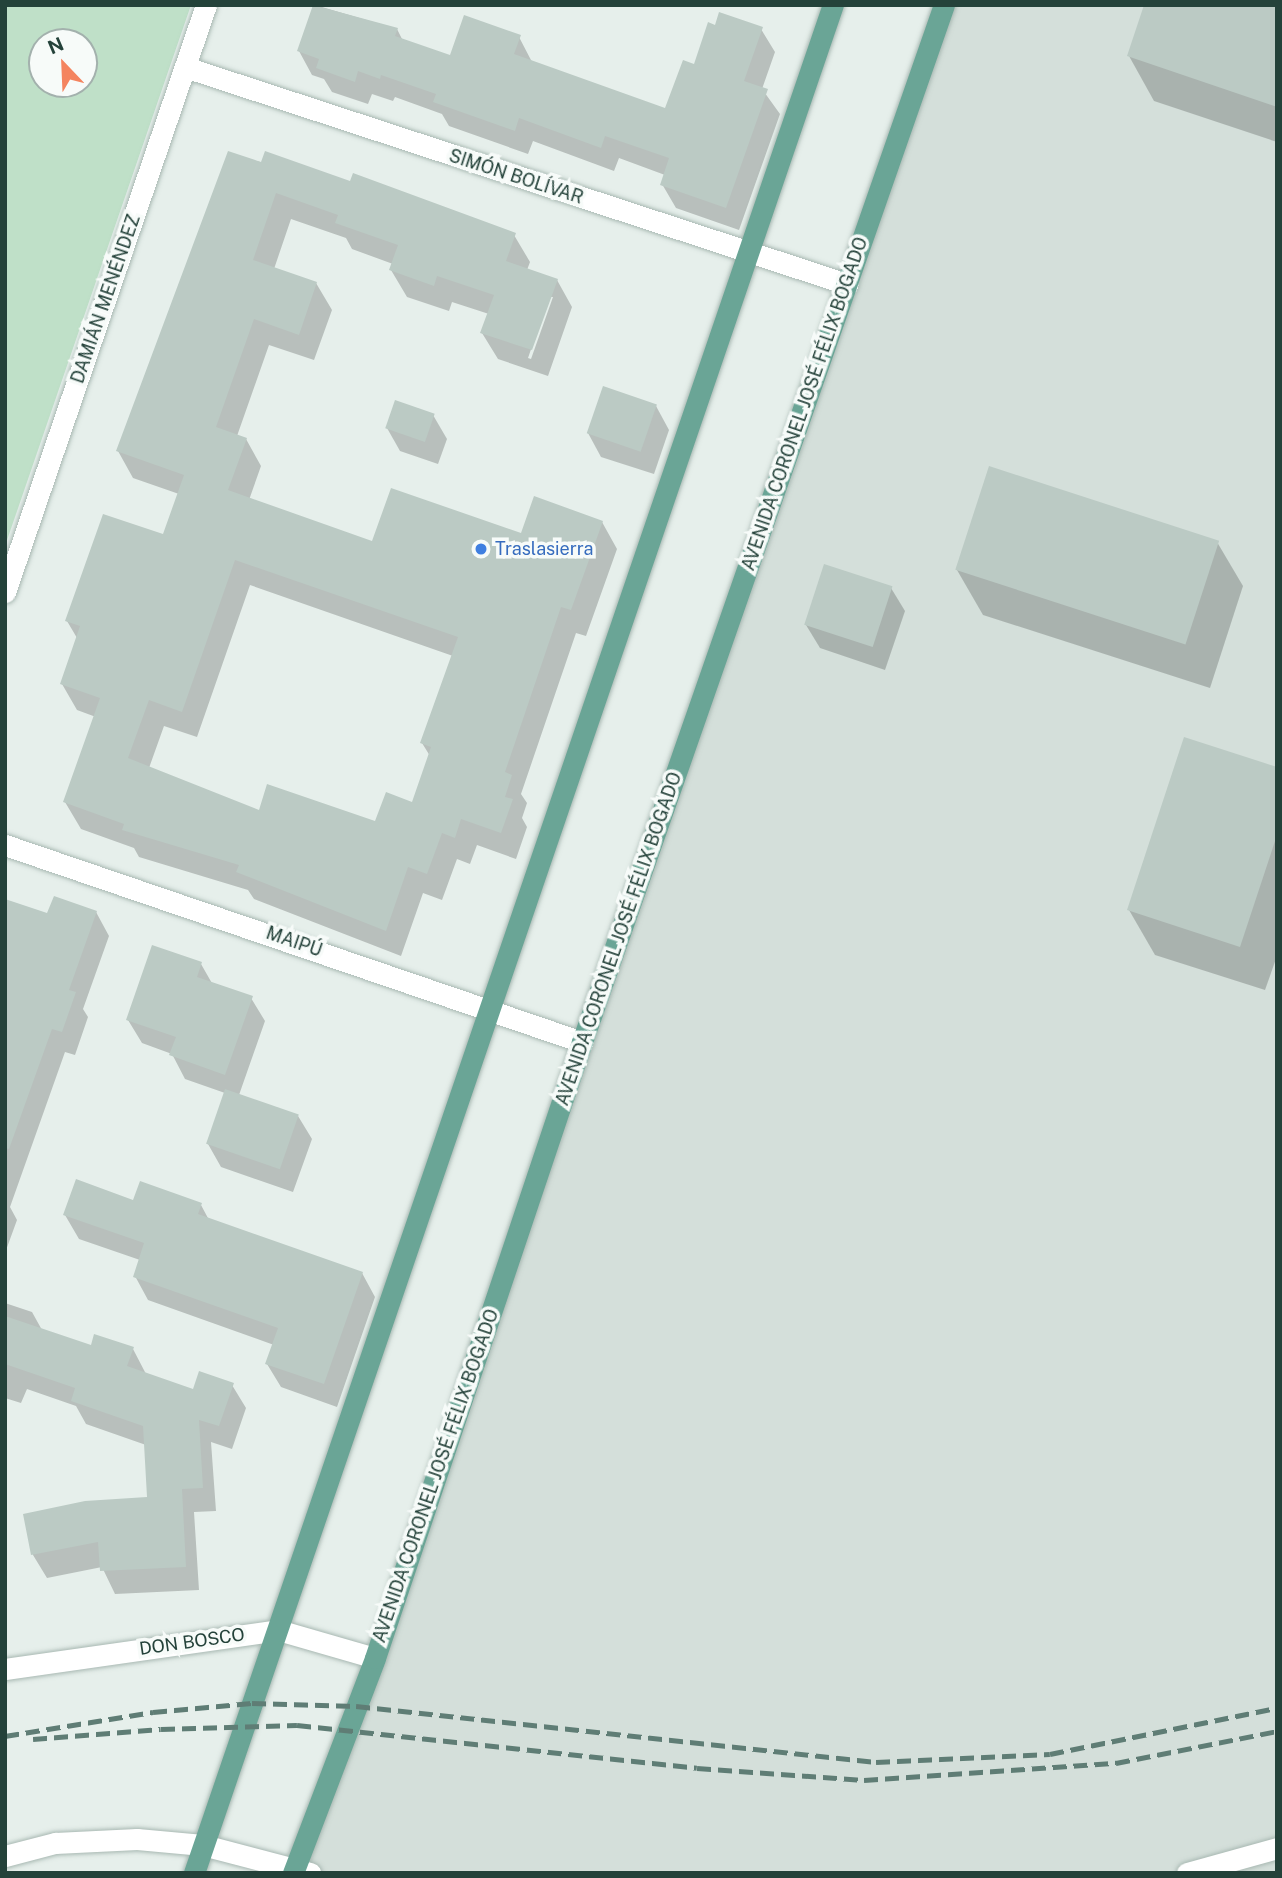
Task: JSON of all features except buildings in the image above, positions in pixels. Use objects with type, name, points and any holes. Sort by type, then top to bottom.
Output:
[{"type":"main road","points":[[194,1873],[833,5]]},
{"type":"main road","name":"AVENIDA CORONEL JOSÉ FÉLIX BOGADO","points":[[299,1871],[375,1658],[582,1042],[944,5]]},
{"type":"street","name":"DAMIÁN MENÉNDEZ","points":[[5,592],[206,5]]},
{"type":"street","name":"SIMÓN BOLÍVAR","points":[[185,67],[748,254],[847,284]]},
{"type":"street","name":"MAIPÚ","points":[[5,845],[489,1008],[582,1042]]},
{"type":"street","name":"DON BOSCO","points":[[5,1669],[278,1630],[375,1658]]},
{"type":"street","points":[[5,1856],[55,1843],[137,1839],[203,1846],[299,1871]]},
{"type":"street","points":[[1187,1873],[1277,1848]]},
{"type":"shaded area","points":[[944,5],[1277,5],[1277,1873],[293,1873]]},
{"type":"green space","points":[[5,5],[191,5],[5,546]]},
{"type":"railway","points":[[5,1736],[153,1712],[252,1703],[356,1706],[876,1762],[1050,1754],[1277,1708]]},
{"type":"railway","points":[[33,1739],[161,1729],[297,1725],[697,1768],[864,1780],[1116,1763],[1277,1731]]},
{"type":"place","name":"Traslasierra","points":[[481,549]]}]
